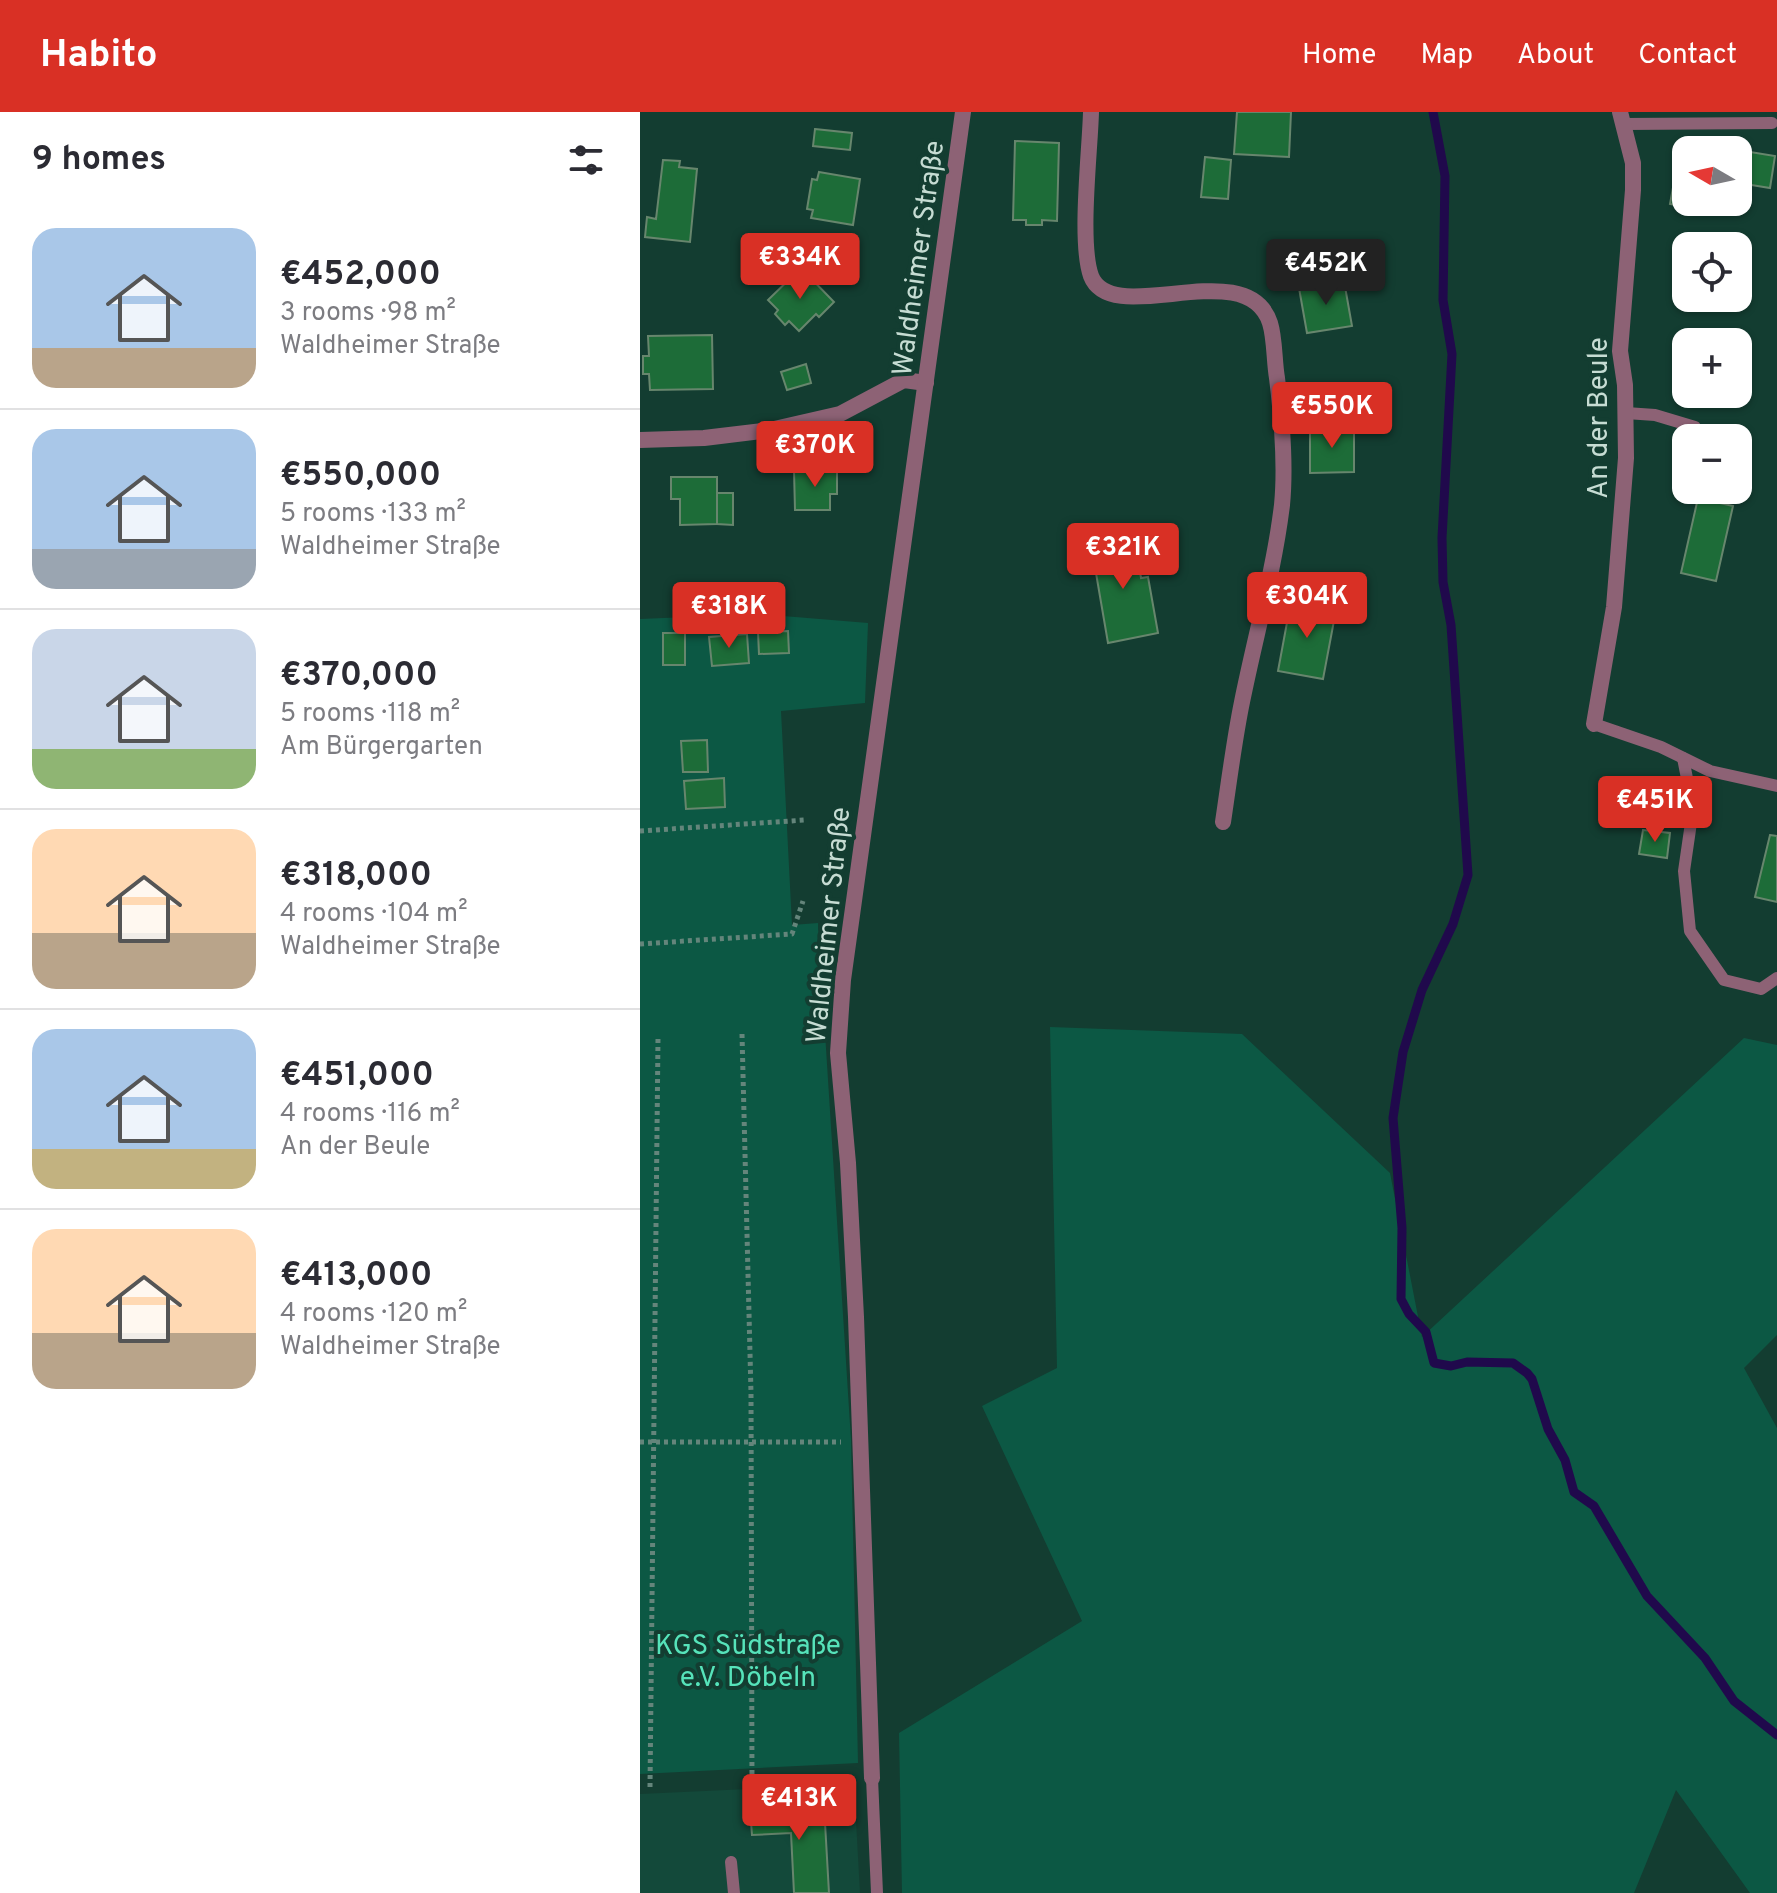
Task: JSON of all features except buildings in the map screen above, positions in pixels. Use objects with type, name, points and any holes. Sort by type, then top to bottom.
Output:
[{"type":"street","name":"Waldheimer Straße","points":[[872,1778],[862,1441],[848,1163],[838,1053],[851,922],[963,112]]},
{"type":"street","points":[[1091,112],[1086,243],[1091,276],[1099,287],[1125,296],[1215,291],[1242,294],[1259,305],[1270,322],[1281,418],[1282,504],[1241,706],[1223,822]]},
{"type":"street","name":"An der Beule","points":[[1594,724],[1614,607],[1622,533],[1626,413],[1620,351],[1633,163],[1622,118]]},
{"type":"street","points":[[640,440],[704,438],[770,430],[840,414],[904,380],[926,383]]},
{"type":"lane","points":[[1622,118],[1772,123]]},
{"type":"lane","points":[[1626,413],[1655,415],[1685,424]]},
{"type":"lane","points":[[1594,724],[1661,747],[1710,771],[1777,786]]},
{"type":"lane","points":[[1683,758],[1693,809],[1684,871],[1690,931],[1724,980],[1761,989],[1777,978]]},
{"type":"lane","name":"Waldheimer Straße","points":[[872,1778],[877,1893]]},
{"type":"lane","points":[[731,1862],[734,1893]]},
{"type":"path","points":[[640,831],[805,820]]},
{"type":"path","points":[[640,944],[792,934],[803,901]]},
{"type":"path","points":[[742,1034],[751,1441],[752,1782]]},
{"type":"path","points":[[650,1787],[658,1038]]},
{"type":"path","points":[[640,1442],[862,1441]]},
{"type":"shaded area","points":[[854,1784],[860,1893],[640,1893],[640,1794]]},
{"type":"green space","name":"KGS Südstraße e.V. Döbeln","points":[[758,614],[868,623],[865,703],[781,711],[792,925],[818,923],[851,1440],[858,1763],[640,1774],[640,619]]},
{"type":"green space","points":[[1050,1027],[1242,1034],[1390,1173],[1422,1337],[1744,1038],[1777,1045],[1777,1335],[1744,1368],[1777,1428],[1777,1893],[1750,1893],[1676,1790],[1634,1893],[902,1893],[899,1733],[1082,1621],[982,1406],[1057,1368]]},
{"type":"waterway","points":[[1433,112],[1445,176],[1443,300],[1452,354],[1442,538],[1443,582],[1451,625],[1468,875],[1453,924],[1422,990],[1403,1052],[1393,1118],[1402,1228],[1401,1299],[1409,1314],[1426,1332],[1434,1363],[1451,1366],[1467,1362],[1513,1363],[1527,1373],[1532,1379],[1548,1429],[1565,1460],[1574,1492],[1594,1506],[1647,1596],[1705,1658],[1734,1701],[1777,1735]]}]
